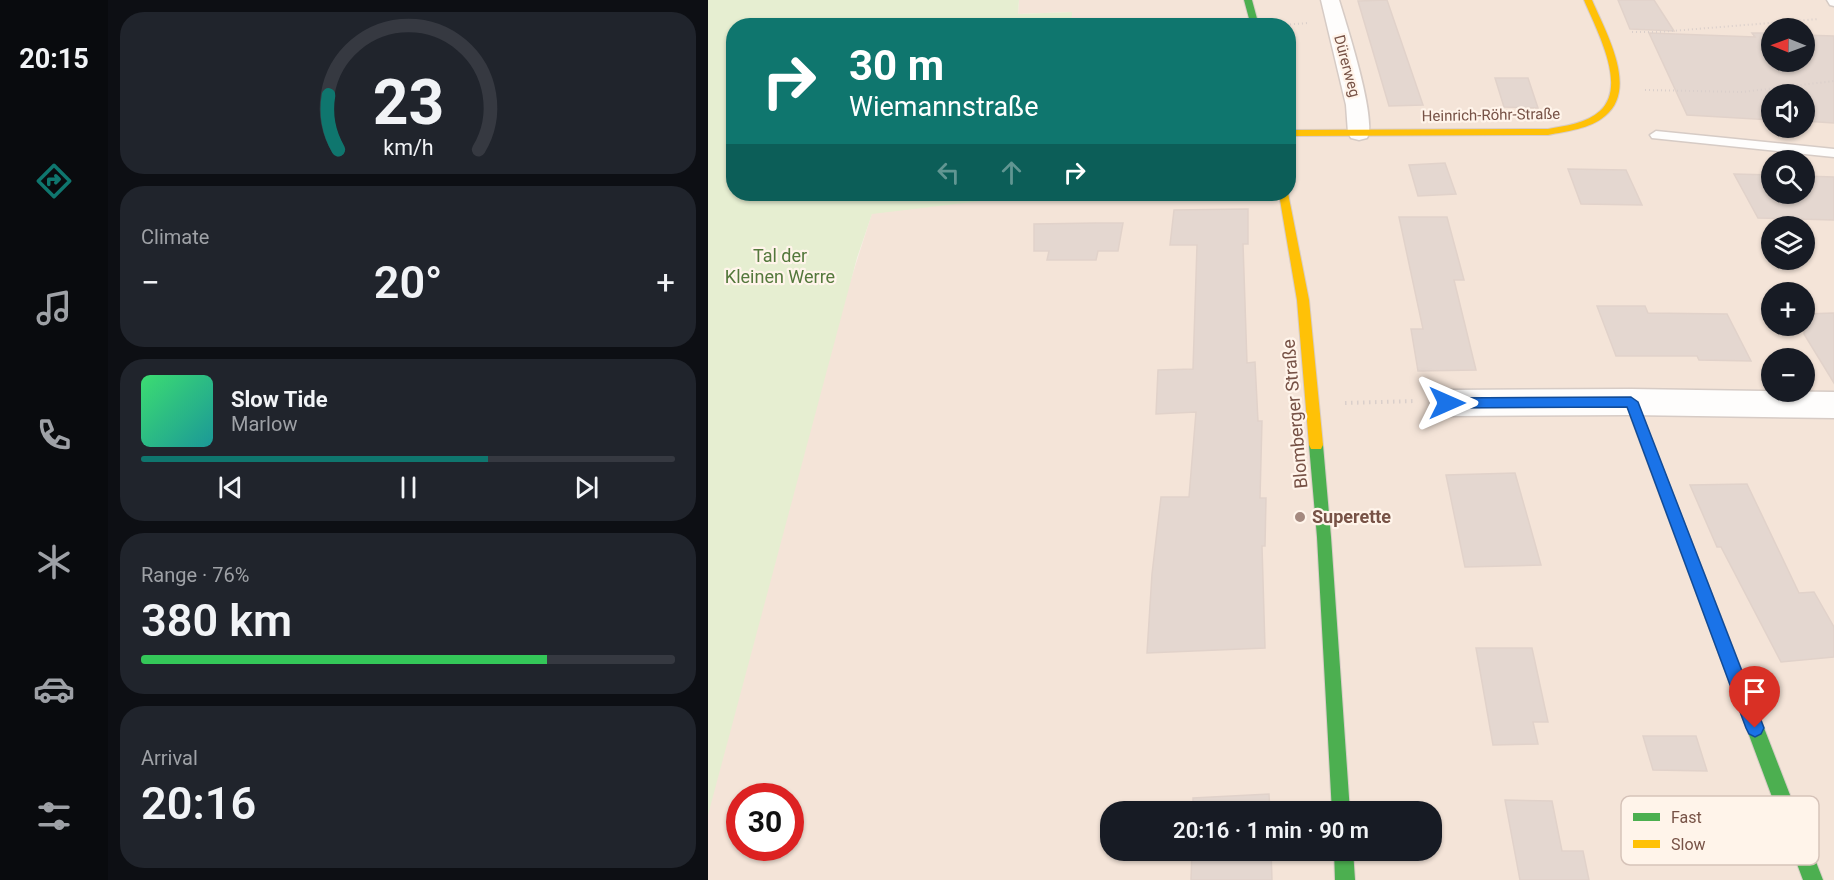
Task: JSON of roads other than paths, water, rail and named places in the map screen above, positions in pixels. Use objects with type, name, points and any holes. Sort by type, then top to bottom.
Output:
[{"type":"street","points":[[1248,0],[1253,18]]},
{"type":"street","name":"Dürerweg","points":[[1330,0],[1358,105],[1359,133]]},
{"type":"street","name":"Heinrich-Röhr-Straße","points":[[1296,133],[1564,131],[1580,126],[1603,113],[1615,102],[1617,89],[1617,77],[1588,0]]},
{"type":"street","name":"Blomberger Straße","points":[[1285,201],[1303,300],[1324,537],[1340,801]]},
{"type":"street","points":[[1447,403],[1631,402],[1834,405]]},
{"type":"street","points":[[1631,402],[1781,796]]},
{"type":"street","points":[[1344,861],[1345,880]]},
{"type":"street","points":[[1807,865],[1813,880]]},
{"type":"lane","points":[[1656,135],[1834,153]]},
{"type":"place","name":"Superette","points":[[1300,517]]},
{"type":"park label","name":"Tal der Kleinen Werre","points":[[780,266]]}]
